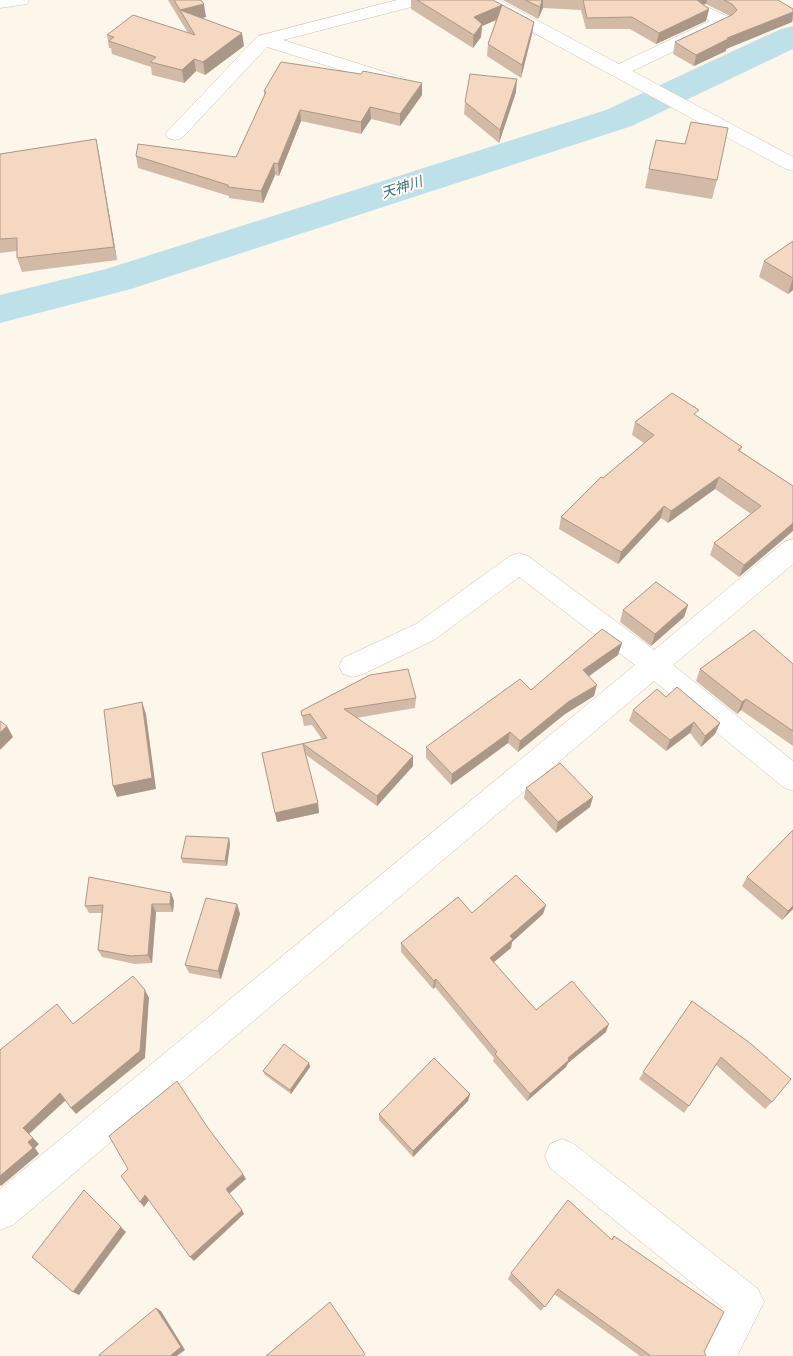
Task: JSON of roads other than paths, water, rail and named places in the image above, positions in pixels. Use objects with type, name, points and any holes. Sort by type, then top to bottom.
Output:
[{"type":"street","points":[[0,3],[21,0]]},
{"type":"street","points":[[175,134],[264,40],[418,0]]},
{"type":"street","points":[[486,0],[793,165]]},
{"type":"street","points":[[618,71],[722,21],[705,11]]},
{"type":"street","points":[[264,40],[418,88]]},
{"type":"street","points":[[0,1212],[793,549]]},
{"type":"street","points":[[353,666],[426,632],[519,562],[654,665],[793,778]]},
{"type":"street","points":[[562,1156],[745,1302],[717,1356]]},
{"type":"waterway","name":"天神川","points":[[0,309],[116,280],[619,118],[793,36]]}]
